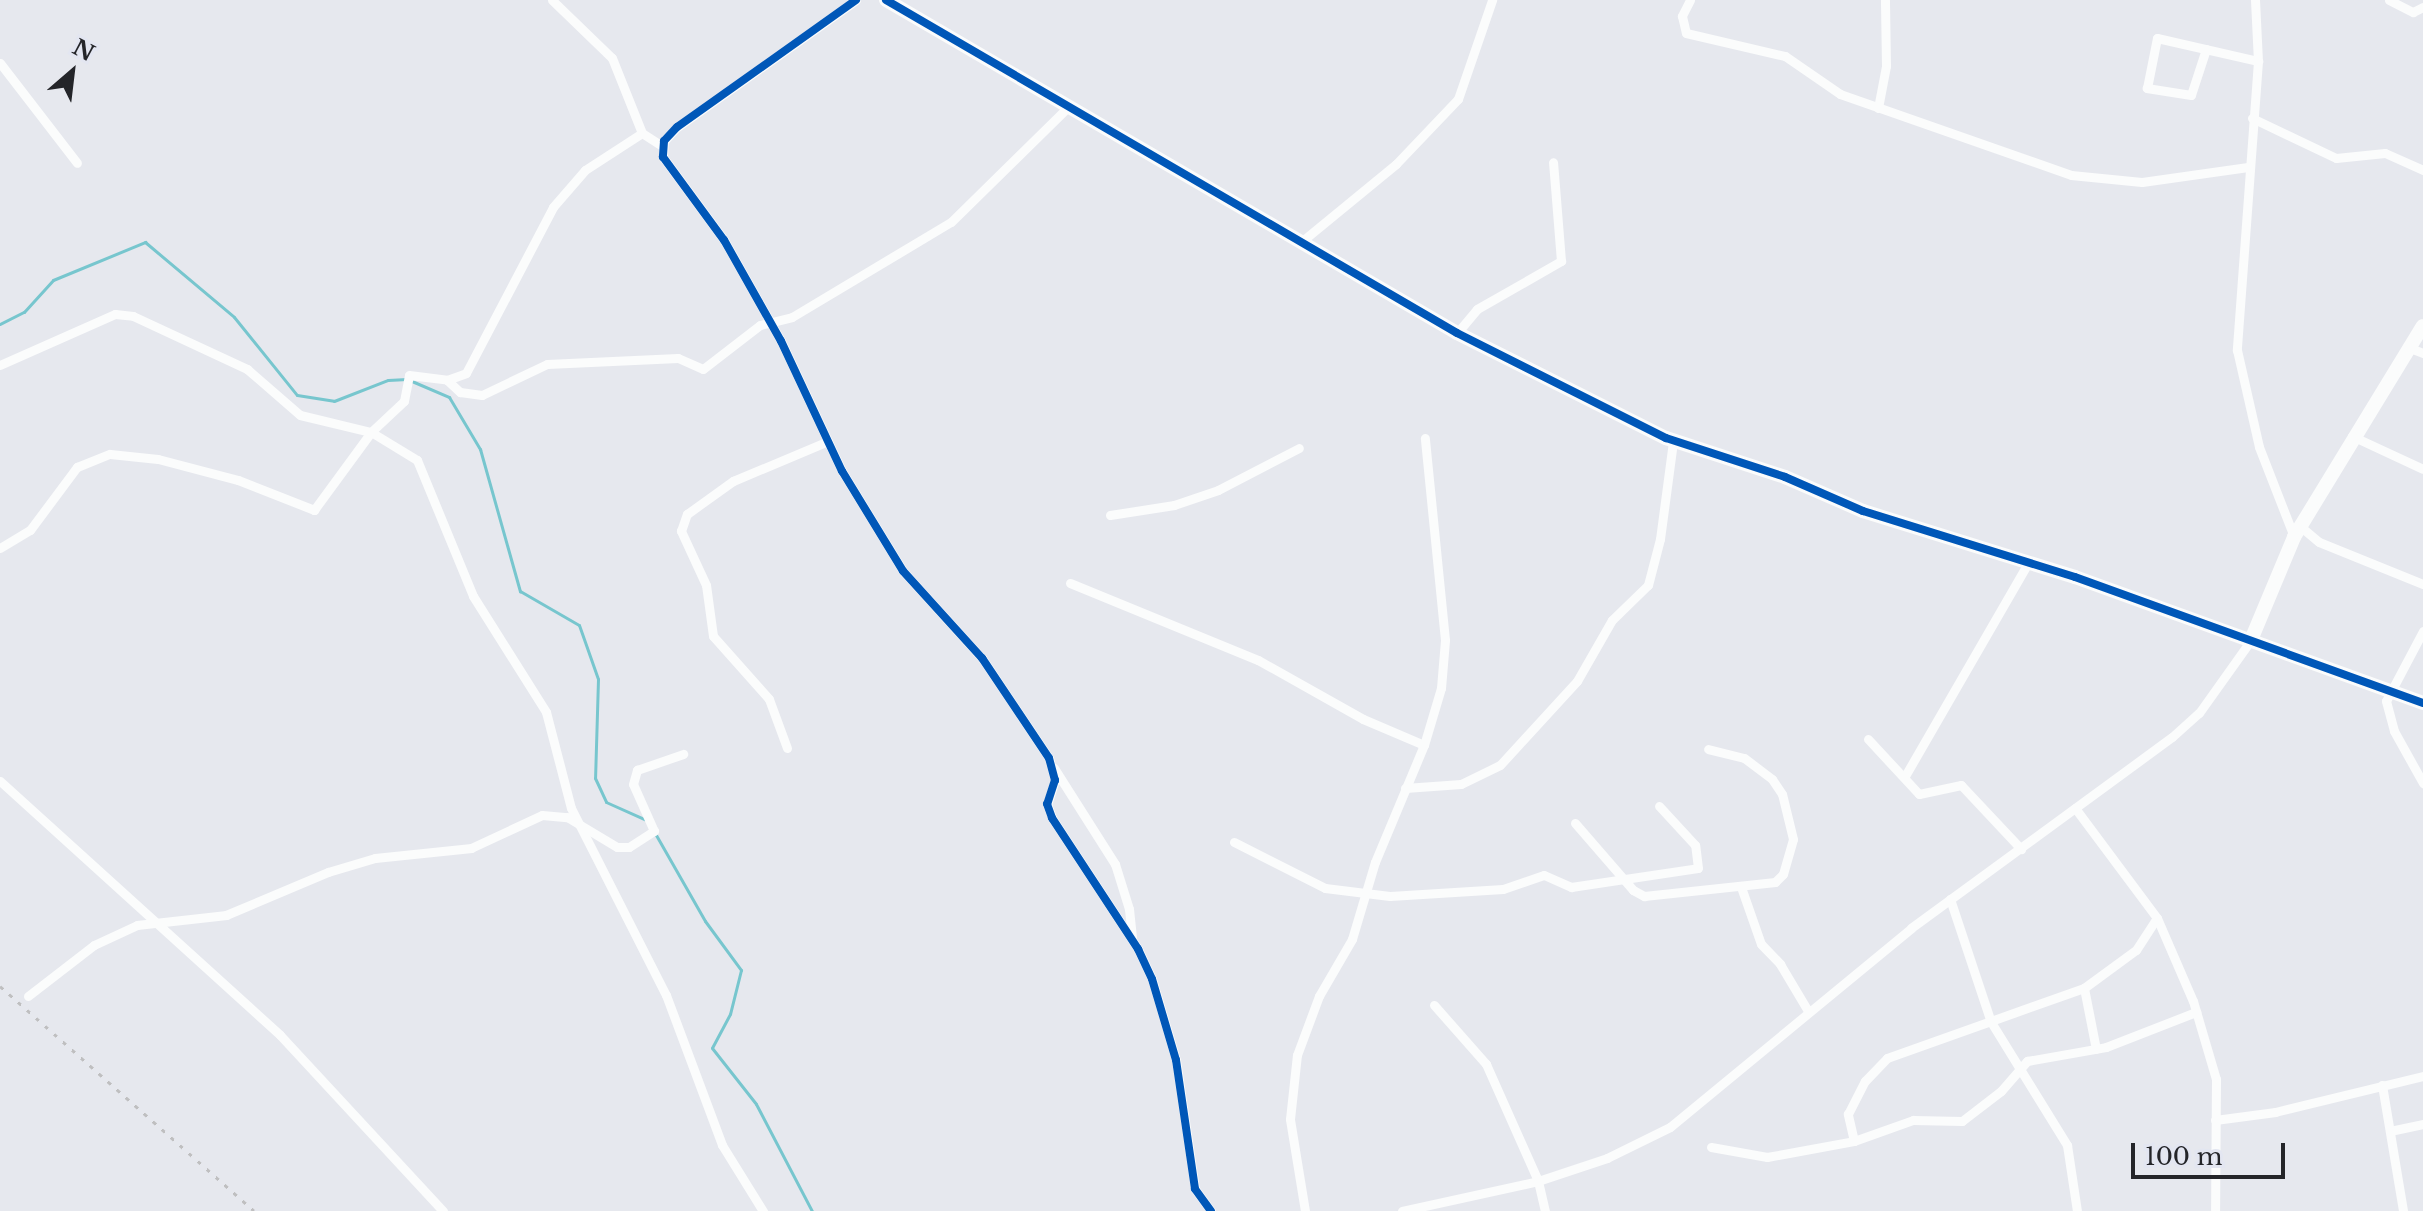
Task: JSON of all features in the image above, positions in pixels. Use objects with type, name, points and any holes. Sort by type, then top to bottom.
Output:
[{"type":"street","points":[[552,0],[612,58],[642,133],[662,146],[668,167],[724,240],[770,322],[828,441],[903,571],[982,658],[1115,864],[1126,892],[1132,940]]},
{"type":"street","points":[[662,146],[701,109],[856,0]]},
{"type":"street","points":[[886,0],[1457,333],[1673,441],[1785,477],[1863,511],[2029,561],[2389,687],[2423,703]]},
{"type":"street","points":[[1301,242],[1396,164],[1458,99],[1492,0]]},
{"type":"street","points":[[1690,0],[1682,16],[1686,33],[1785,56],[1830,89],[2071,175],[2142,182],[2248,167]]},
{"type":"street","points":[[1878,108],[1886,66],[1885,0]]},
{"type":"street","points":[[2265,0],[2255,3],[2258,61],[2237,350],[2259,447],[2298,532],[2423,584]]},
{"type":"street","points":[[2389,0],[2413,12],[2423,7]]},
{"type":"street","points":[[2206,49],[2191,95],[2147,88],[2153,40],[2206,49],[2258,61]]},
{"type":"street","points":[[0,63],[77,163]]},
{"type":"street","points":[[0,548],[30,530],[63,480],[91,458],[129,454],[158,459],[238,480],[312,511],[329,496],[371,432],[406,397],[409,375],[447,380],[472,396],[547,364],[678,358],[699,371],[770,322],[792,317],[951,222],[1067,108]]},
{"type":"street","points":[[2252,118],[2336,158],[2385,153],[2423,170]]},
{"type":"street","points":[[447,380],[466,373],[476,359],[560,198],[585,170],[642,133]]},
{"type":"street","points":[[1457,333],[1477,309],[1561,261],[1553,162]]},
{"type":"street","points":[[0,365],[122,313],[247,369],[300,415],[371,432],[421,466],[473,596],[546,712],[580,824],[666,995],[722,1145],[763,1211]]},
{"type":"street","points":[[1402,1211],[1538,1181],[1607,1158],[1670,1127],[1808,1011],[1950,899],[2189,723],[2251,640],[2298,532],[2352,436],[2416,351],[2423,326]]},
{"type":"street","points":[[2352,436],[2423,469]]},
{"type":"street","points":[[1305,1211],[1290,1119],[1297,1055],[1319,996],[1352,939],[1364,894],[1424,745],[1441,688],[1445,640],[1425,438]]},
{"type":"street","points":[[787,748],[769,699],[713,636],[706,585],[681,531],[687,514],[733,481],[828,441]]},
{"type":"street","points":[[1405,788],[1461,784],[1500,765],[1577,681],[1606,628],[1648,585],[1660,539],[1673,441]]},
{"type":"street","points":[[1110,515],[1174,505],[1218,490],[1299,448]]},
{"type":"street","points":[[1905,776],[2029,561]]},
{"type":"street","points":[[1070,583],[1258,660],[1352,713],[1424,745]]},
{"type":"street","points":[[2423,631],[2389,687],[2388,716],[2423,783]]},
{"type":"street","points":[[1868,739],[1923,795],[1961,785],[2021,849]]},
{"type":"street","points":[[1575,823],[1644,896],[1741,887],[1780,879],[1791,854],[1793,825],[1772,779],[1731,751],[1708,749]]},
{"type":"street","points":[[28,996],[94,945],[153,922],[226,915],[328,872],[375,858],[471,848],[542,815],[557,814],[617,847],[639,842],[654,831],[633,784],[637,770],[683,754]]},
{"type":"street","points":[[1052,765],[1055,780],[1047,804],[1052,818],[1132,940],[1152,979],[1176,1060],[1195,1189],[1206,1210]]},
{"type":"street","points":[[0,781],[309,1063],[443,1211]]},
{"type":"street","points":[[1234,842],[1311,882],[1364,894],[1503,889],[1544,875],[1571,887],[1686,872],[1700,864],[1686,831],[1659,806]]},
{"type":"street","points":[[2075,808],[2157,918],[2196,1012],[2216,1079],[2215,1211]]},
{"type":"street","points":[[1741,887],[1761,944],[1780,964],[1808,1011]]},
{"type":"street","points":[[1950,899],[1991,1022],[2067,1145],[2077,1211]]},
{"type":"street","points":[[1854,1141],[1848,1114],[1865,1081],[1887,1058],[2084,988],[2136,950],[2157,918]]},
{"type":"street","points":[[2084,988],[2096,1049]]},
{"type":"street","points":[[1434,1005],[1486,1064],[1538,1181],[1545,1211]]},
{"type":"street","points":[[1711,1147],[1767,1157],[1854,1141],[1913,1120],[1962,1121],[2001,1091],[2018,1069],[2045,1055],[2096,1049],[2196,1012]]},
{"type":"street","points":[[2215,1120],[2275,1112],[2423,1076]]},
{"type":"street","points":[[2382,1085],[2403,1211]]},
{"type":"street","points":[[2390,1131],[2423,1124]]},
{"type":"waterway","points":[[0,324],[24,312],[53,280],[145,242],[234,317],[297,395],[334,401],[388,380],[407,379],[449,397],[480,449],[520,591],[579,625],[598,679],[595,778],[606,802],[644,819]]},
{"type":"waterway","points":[[656,835],[705,921],[741,970],[730,1014],[712,1048],[756,1104],[812,1211]]},
{"type":"railway","points":[[0,986],[254,1211]]},
{"type":"cycle path","points":[[856,0],[677,127],[664,141],[663,157],[724,240],[781,341],[842,471],[903,571],[982,658],[1049,758],[1055,780],[1047,804],[1052,818],[1138,949],[1152,979],[1176,1060],[1195,1189],[1211,1211]]},
{"type":"cycle path","points":[[886,0],[1457,333],[1666,438],[1785,477],[1863,511],[2075,577],[2423,703]]}]
